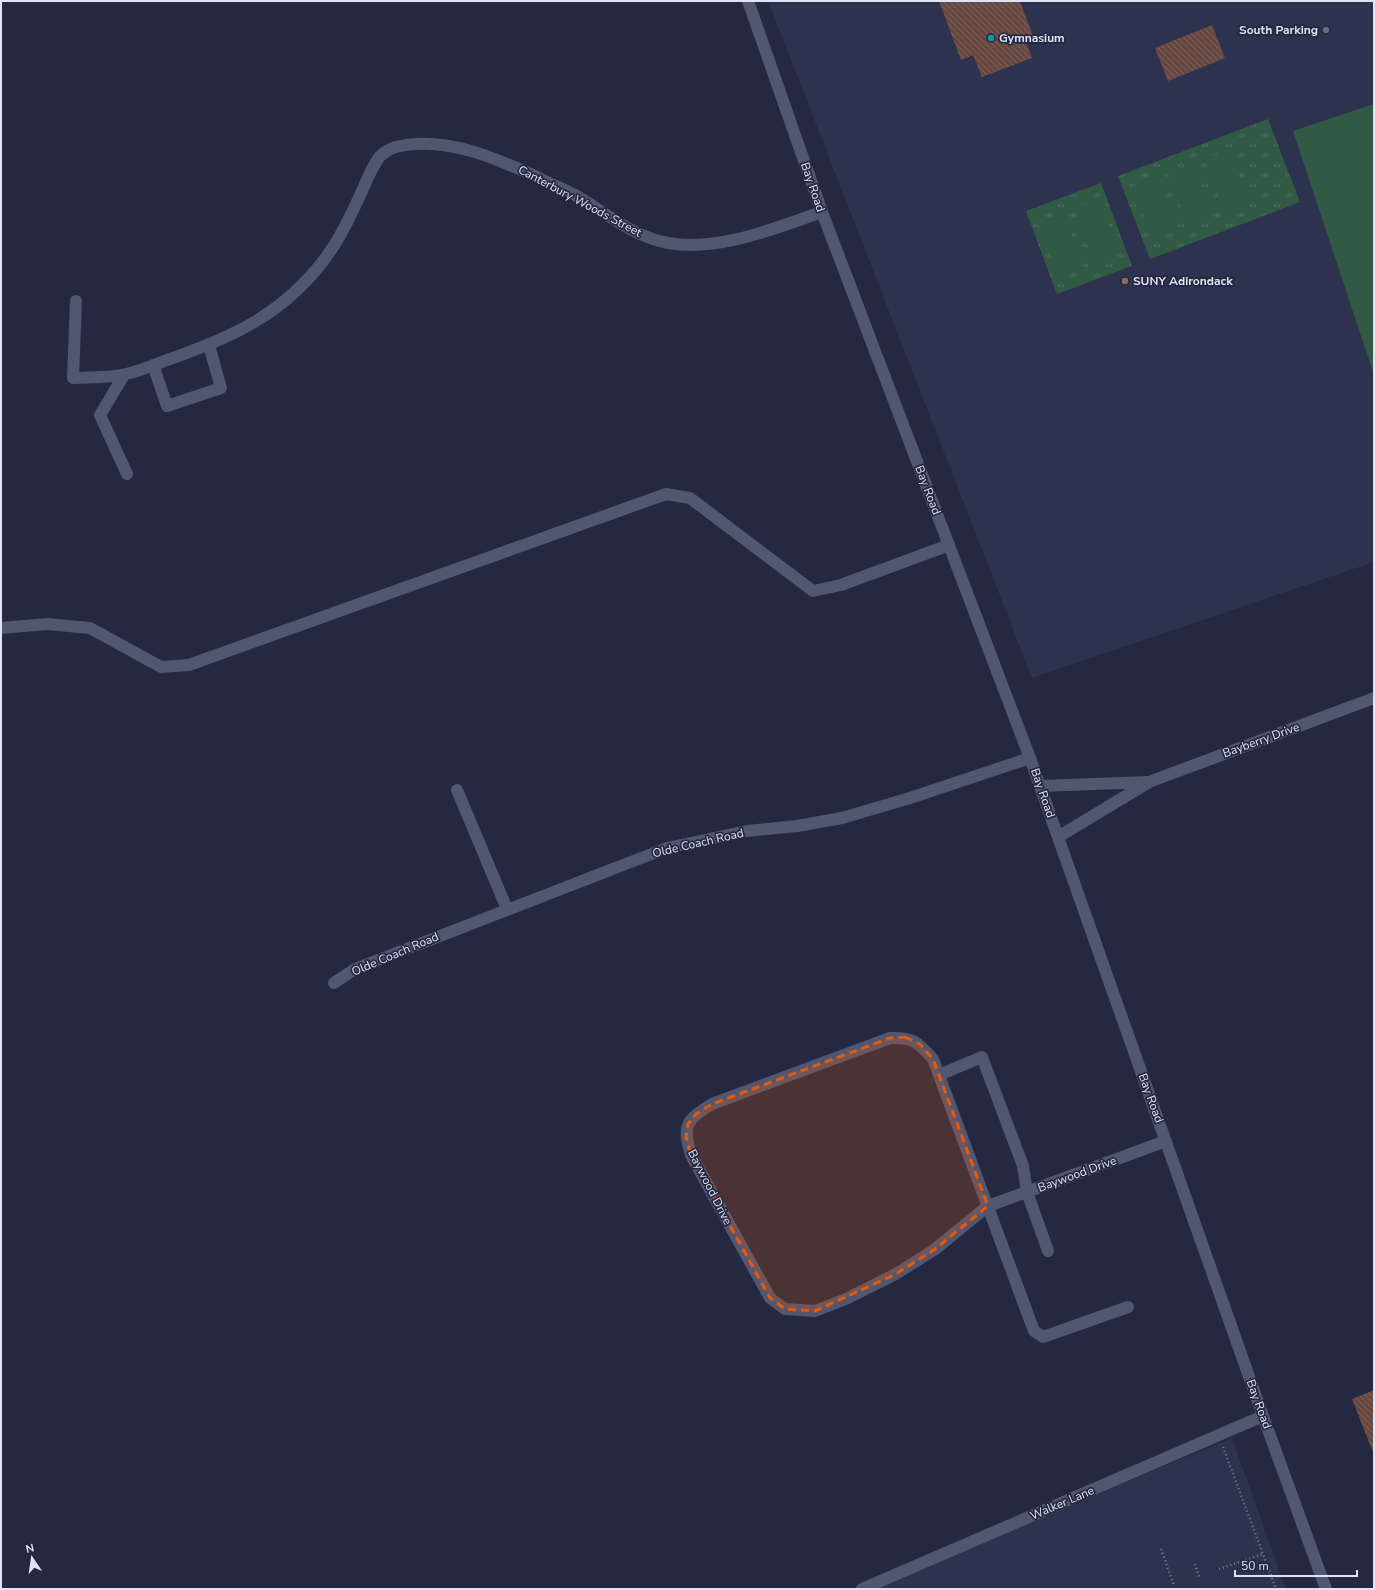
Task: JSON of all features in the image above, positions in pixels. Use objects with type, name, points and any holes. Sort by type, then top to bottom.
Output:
[{"type":"street","name":"Bay Road","points":[[748,1],[822,212],[1030,758],[1263,1416],[1326,1589]]},
{"type":"street","name":"Canterbury Woods Street","points":[[76,301],[73,378],[124,375],[209,345],[238,332],[273,312],[303,284],[324,260],[344,230],[379,157],[392,148],[409,144],[427,144],[459,149],[504,162],[572,194],[632,230],[668,243],[699,245],[733,240],[770,230],[822,212]]},
{"type":"street","points":[[153,365],[167,406],[221,388],[209,345]]},
{"type":"street","points":[[124,375],[100,415],[127,474]]},
{"type":"street","points":[[1,628],[47,624],[90,628],[161,667],[189,665],[666,494],[690,498],[813,591],[841,584],[949,545]]},
{"type":"street","name":"Bayberry Drive","points":[[1058,838],[1149,782],[1374,698]]},
{"type":"street","name":"Olde Coach Road","points":[[334,983],[355,968],[667,848],[747,831],[797,826],[842,818],[910,798],[1030,758]]},
{"type":"street","name":"Bayberry Drive","points":[[1040,786],[1149,782]]},
{"type":"street","points":[[457,790],[507,909]]},
{"type":"street","name":"Baywood Drive","points":[[988,1206],[933,1059],[920,1044],[905,1037],[890,1038],[712,1104],[696,1114],[688,1124],[686,1137],[691,1155],[770,1298],[785,1309],[815,1311],[846,1299],[894,1275],[934,1250],[988,1206],[1166,1141]]},
{"type":"street","points":[[939,1075],[982,1057],[1023,1166],[1027,1192],[1048,1251]]},
{"type":"street","points":[[988,1206],[1034,1331],[1043,1337],[1128,1307]]},
{"type":"street","name":"Walker Lane","points":[[862,1589],[1263,1416]]},
{"type":"path","points":[[1219,1435],[1276,1589]]},
{"type":"path","points":[[1161,1549],[1174,1585]]},
{"type":"path","points":[[1219,1569],[1264,1554]]},
{"type":"path","points":[[1195,1564],[1199,1576]]},
{"type":"highlighted area","points":[[905,1037],[920,1044],[933,1059],[988,1206],[934,1250],[894,1275],[815,1311],[785,1309],[770,1298],[691,1155],[686,1137],[688,1124],[696,1114],[712,1104],[890,1038]]},
{"type":"shaded area","name":"SUNY Adirondack","points":[[768,1],[1374,1],[1374,562],[1032,678]]},
{"type":"shaded area","points":[[1232,1438],[1286,1589],[868,1589]]},
{"type":"green space","points":[[1374,104],[1374,375],[1293,131]]},
{"type":"green space","points":[[1268,119],[1300,202],[1150,259],[1118,176]]},
{"type":"green space","points":[[1229,150],[1249,204],[1225,213],[1205,159]]},
{"type":"green space","points":[[1193,163],[1214,218],[1189,227],[1168,173]]},
{"type":"green space","points":[[1158,177],[1178,231],[1153,240],[1133,186]]},
{"type":"green space","points":[[1101,183],[1132,266],[1057,294],[1026,211]]},
{"type":"green space","points":[[1099,199],[1119,253],[1094,263],[1074,208]]},
{"type":"green space","points":[[1063,212],[1083,267],[1058,276],[1038,222]]},
{"type":"building","name":"Gymnasium","points":[[939,1],[1020,1],[1033,36],[1025,39],[1032,58],[982,77],[973,55],[961,60]]},
{"type":"building","points":[[1212,25],[1225,58],[1168,81],[1155,48]]},
{"type":"building","points":[[1374,1390],[1374,1452],[1373,1452],[1352,1399]]},
{"type":"place","name":"South Parking","points":[[1326,30]]},
{"type":"place","name":"Gymnasium","points":[[991,38]]},
{"type":"place","name":"SUNY Adirondack","points":[[1125,281]]}]
